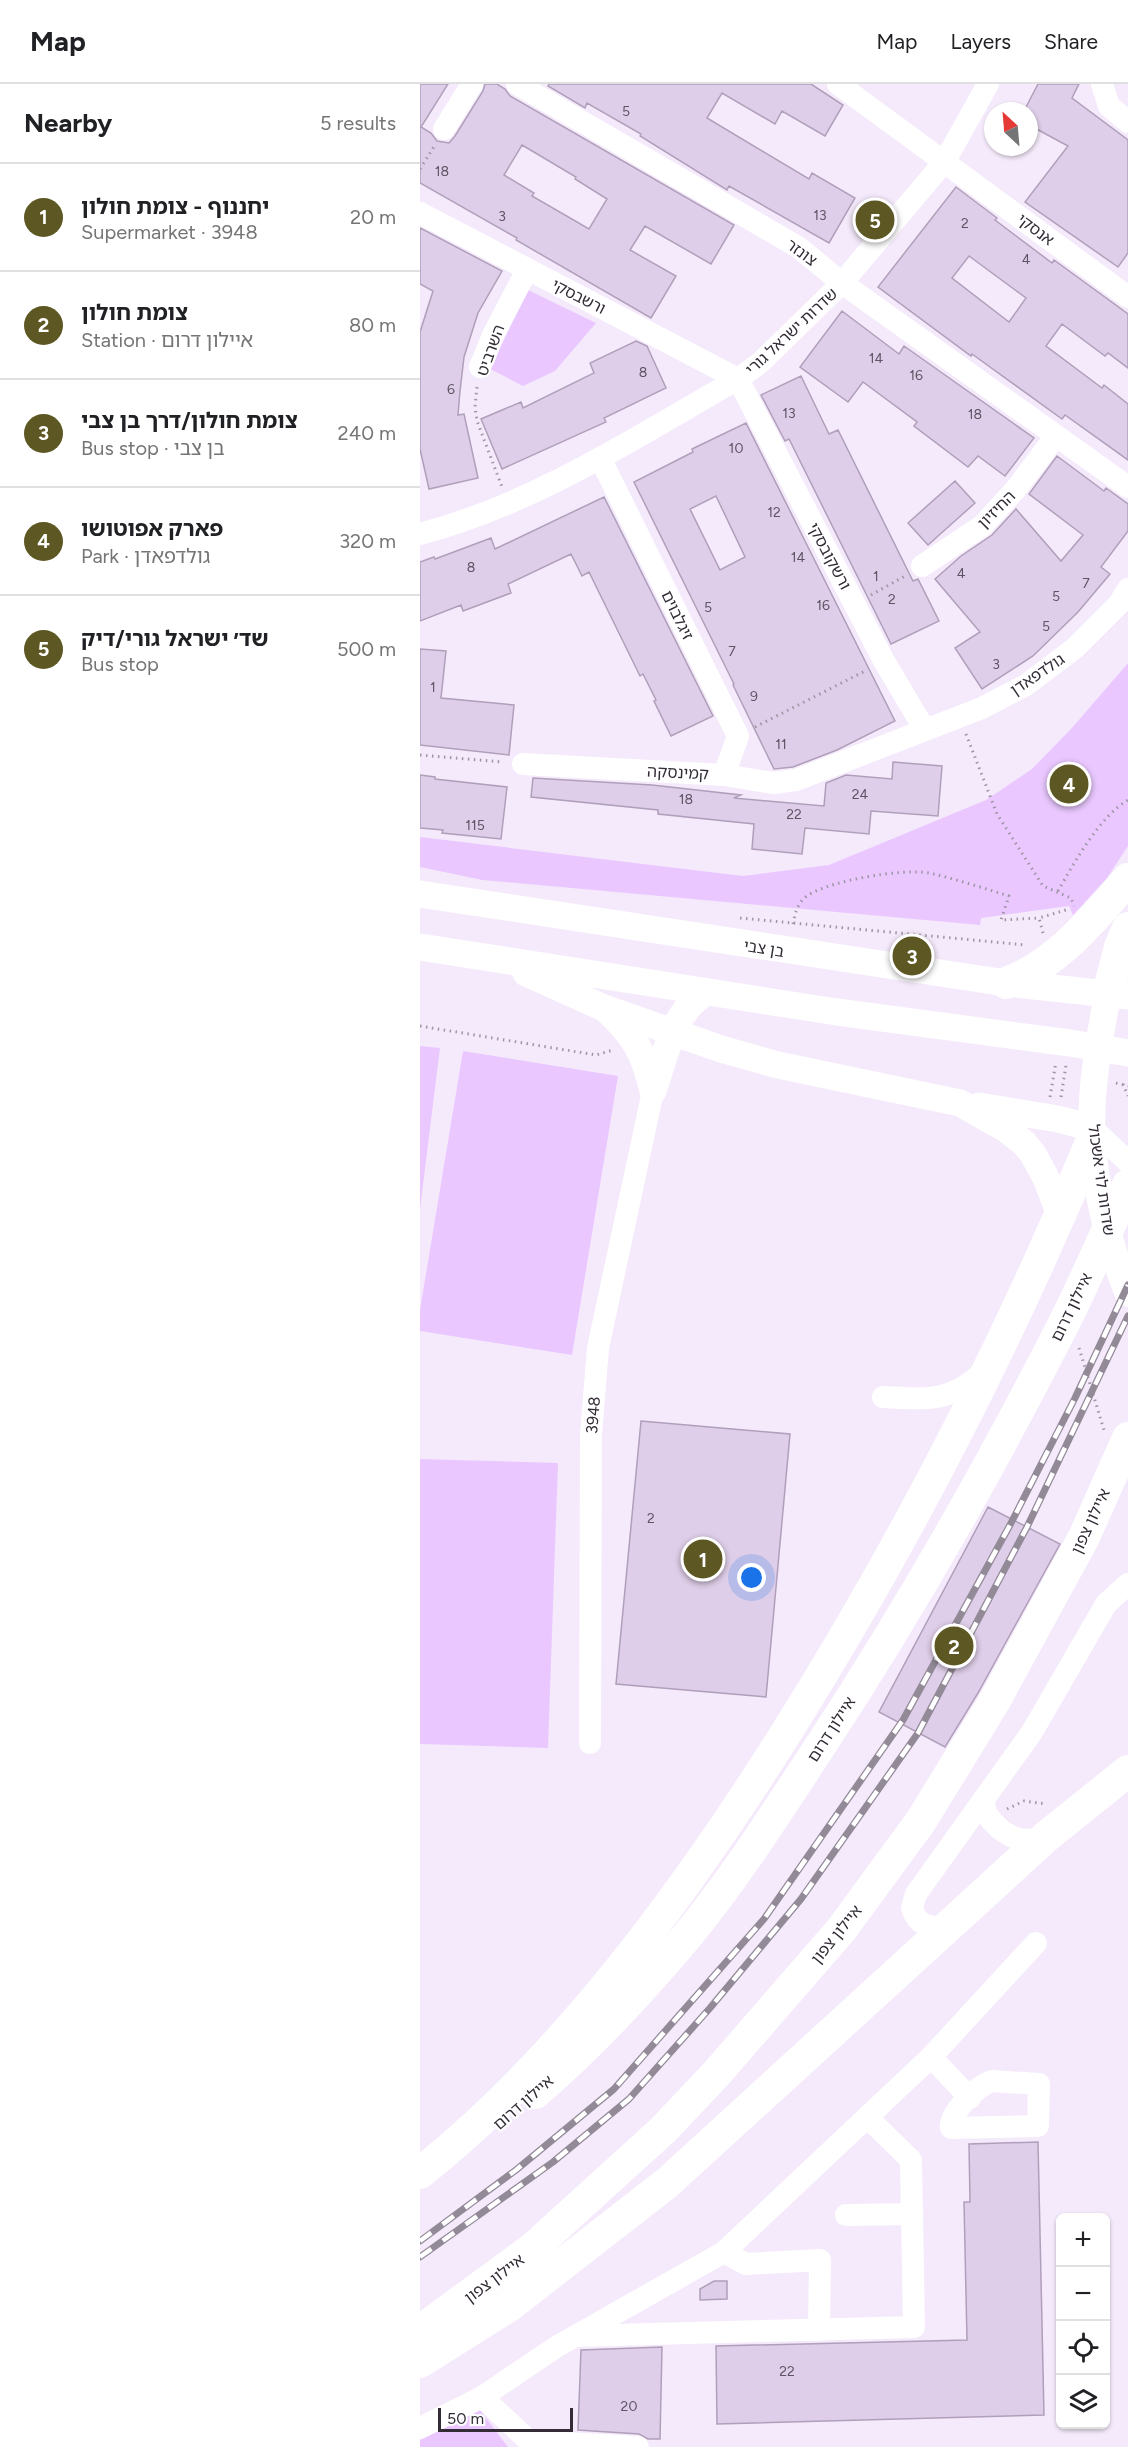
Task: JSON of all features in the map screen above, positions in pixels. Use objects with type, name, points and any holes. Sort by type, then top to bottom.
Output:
[{"type":"highway","points":[[1006,983],[1036,970],[1053,946],[1128,879]]},
{"type":"highway","points":[[1118,994],[1120,947],[1128,928]]},
{"type":"highway","points":[[420,2173],[522,2081],[621,1968],[684,1885],[753,1785],[840,1648],[909,1525],[989,1366],[1060,1214],[1092,1134]]},
{"type":"highway","name":"איילון דרום","points":[[420,2188],[457,2160],[555,2076],[625,2005],[688,1934],[765,1830],[899,1623],[1063,1326],[1128,1185]]},
{"type":"highway","name":"איילון צפון","points":[[420,2331],[532,2249],[663,2130],[716,2074],[841,1930],[921,1821],[994,1702],[1084,1537],[1128,1438]]},
{"type":"highway","points":[[420,2362],[509,2307],[667,2183],[944,1928],[1047,1836],[1128,1771]]},
{"type":"main road","name":"בן צבי","points":[[420,894],[1006,983],[1118,994]]},
{"type":"main road","points":[[420,947],[837,1012],[1128,1053]]},
{"type":"main road","points":[[495,958],[604,1008],[778,1065],[960,1103],[1058,1119],[1092,1134]]},
{"type":"main road","points":[[653,1091],[674,1032],[687,1008],[694,1000],[708,992]]},
{"type":"main road","name":"שדרות לוי אשכול","points":[[1118,994],[1097,1048],[1092,1134],[1109,1236],[1128,1293]]},
{"type":"main road","points":[[604,1008],[636,1042],[647,1065],[653,1091]]},
{"type":"main road","points":[[960,1103],[1006,1129],[1024,1143],[1046,1178],[1060,1214]]},
{"type":"street","points":[[444,129],[472,84]]},
{"type":"street","name":"צונזר","points":[[517,84],[798,247],[842,283],[1128,488]]},
{"type":"street","name":"אנסקי","points":[[838,84],[945,160],[1128,297]]},
{"type":"street","name":"שדרות ישראל גורי","points":[[420,534],[508,504],[600,458],[738,380],[761,362],[842,283],[945,160],[988,84]]},
{"type":"street","points":[[1102,84],[1109,106],[1128,122]]},
{"type":"street","name":"ורשבסקי","points":[[420,213],[738,380]]},
{"type":"street","name":"השרביט","points":[[480,368],[494,333],[527,270]]},
{"type":"street","name":"ורשקובסקי","points":[[738,380],[884,662],[926,730]]},
{"type":"street","name":"החיזיון","points":[[922,566],[982,526],[1016,489],[1055,437]]},
{"type":"street","name":"זיגלבוים","points":[[600,458],[738,736]]},
{"type":"street","name":"גולדפאדן","points":[[926,730],[982,708],[1026,685],[1075,648],[1119,604],[1128,589]]},
{"type":"street","name":"קמינסקה","points":[[523,764],[724,775],[773,783],[796,780],[926,730]]},
{"type":"street","points":[[724,775],[738,736]]},
{"type":"street","name":"3948","points":[[590,1743],[591,1434],[598,1348],[653,1091]]},
{"type":"street","points":[[1092,1134],[1128,1162]]},
{"type":"street","points":[[883,1397],[927,1400],[947,1396],[967,1386],[989,1366]]},
{"type":"street","points":[[944,1928],[922,1924],[914,1914],[912,1901],[994,1806],[1032,1732],[1098,1615],[1128,1584]]},
{"type":"street","points":[[994,1806],[986,1813],[1004,1833],[1019,1839],[1038,1839],[1047,1836]]},
{"type":"street","points":[[420,2428],[482,2397],[565,2342],[724,2252],[931,2057],[1036,1942]]},
{"type":"street","points":[[931,2057],[970,2098]]},
{"type":"street","points":[[565,2342],[914,2327],[911,2160],[868,2118]]},
{"type":"street","points":[[846,2215],[912,2214]]},
{"type":"street","points":[[724,2252],[746,2264],[820,2260],[819,2330]]},
{"type":"street","points":[[482,2397],[529,2441],[638,2447]]},
{"type":"path","points":[[420,170],[444,129]]},
{"type":"path","name":"השרביט","points":[[480,368],[475,407],[477,421],[508,504]]},
{"type":"path","points":[[855,604],[922,566]]},
{"type":"path","points":[[738,736],[884,662]]},
{"type":"path","points":[[793,925],[795,911],[804,897],[821,888],[868,876],[926,873],[1010,896],[1001,920],[1039,918],[1074,907],[1071,898],[1043,886],[997,814],[959,717]]},
{"type":"path","points":[[420,755],[523,764]]},
{"type":"path","points":[[1058,891],[1077,858],[1096,832],[1121,804],[1128,800]]},
{"type":"path","points":[[848,930],[1023,946],[1053,946],[1039,918]]},
{"type":"path","points":[[420,1026],[596,1055]]},
{"type":"path","points":[[1128,1086],[1123,1084],[1128,1096]]},
{"type":"path","points":[[994,1806],[1010,1806],[1024,1801],[1052,1804]]},
{"type":"shaded area","points":[[528,290],[596,323],[555,371],[523,386],[490,369]]},
{"type":"shaded area","points":[[1128,663],[1128,846],[1107,878],[1073,915],[1069,906],[981,918],[980,925],[482,880],[420,867],[420,837],[743,876],[829,865],[986,800],[1032,769],[1071,729]]},
{"type":"shaded area","points":[[420,1046],[440,1048],[420,1209]]},
{"type":"shaded area","points":[[463,1051],[618,1076],[572,1355],[420,1331],[420,1310]]},
{"type":"shaded area","points":[[420,1459],[558,1463],[548,1748],[420,1744]]},
{"type":"shaded area","points":[[480,2410],[508,2447],[420,2447],[420,2440]]},
{"type":"building","points":[[420,84],[448,84],[421,127],[431,133],[437,141],[449,143],[483,91],[485,84],[497,84],[510,96],[734,225],[711,264],[645,226],[630,250],[676,276],[651,318],[420,183]],"holes":[[[522,145],[576,177],[575,179],[607,199],[589,229],[532,196],[534,193],[504,175]]]},
{"type":"building","points":[[549,84],[811,84],[843,105],[825,136],[782,111],[775,124],[722,93],[707,118],[809,179],[812,173],[855,198],[829,243],[729,186],[727,190],[640,136],[641,134],[587,103],[585,108],[548,86]]},
{"type":"building","points":[[1038,84],[1079,84],[1072,98],[1128,140],[1128,253],[1118,267],[1025,202],[1068,146],[1038,130],[1038,102],[1029,102]]},
{"type":"building","points":[[956,187],[1052,263],[1054,260],[1128,314],[1128,368],[1108,353],[1105,356],[1062,324],[1046,346],[1102,388],[1104,385],[1128,404],[1128,460],[1065,415],[1062,419],[972,354],[971,356],[878,287]],"holes":[[[969,256],[1026,298],[1009,322],[952,278]]]},
{"type":"building","points":[[420,228],[502,271],[478,313],[464,357],[460,391],[458,415],[464,414],[478,478],[429,489],[420,449],[420,332],[433,291],[420,284]]},
{"type":"building","points":[[842,311],[899,354],[904,346],[1034,438],[1005,476],[978,456],[968,467],[914,426],[917,422],[863,382],[848,402],[800,367]]},
{"type":"building","points":[[636,341],[647,346],[666,388],[604,418],[606,422],[502,469],[481,419],[521,402],[523,408],[594,373],[590,363]]},
{"type":"building","points":[[801,376],[829,434],[838,430],[913,581],[918,579],[939,621],[891,644],[789,439],[785,441],[761,395]]},
{"type":"building","points":[[746,423],[895,721],[837,750],[793,767],[774,769],[634,482],[693,452],[692,449]],"holes":[[[716,496],[745,557],[720,570],[690,509]]]},
{"type":"building","points":[[1057,456],[1104,491],[1106,488],[1128,504],[1128,531],[1101,567],[1110,574],[1078,612],[1033,656],[982,689],[955,648],[980,632],[935,579],[961,556],[992,535],[1016,509],[1061,561],[1083,535],[1029,494]]},
{"type":"building","points":[[955,481],[975,503],[928,545],[908,523]]},
{"type":"building","points":[[604,497],[713,716],[671,736],[643,674],[640,676],[589,572],[582,576],[571,554],[508,584],[511,593],[463,611],[461,605],[420,621],[420,562],[434,557],[435,559],[491,538],[495,549]]},
{"type":"building","points":[[420,649],[446,651],[441,698],[514,705],[509,755],[420,745]]},
{"type":"building","points":[[893,762],[942,766],[938,816],[871,811],[869,834],[805,828],[802,854],[752,849],[754,824],[658,814],[658,810],[531,797],[533,778],[652,785],[741,795],[734,798],[824,806],[826,783],[846,775],[892,779]]},
{"type":"building","points":[[420,775],[435,777],[435,779],[507,787],[501,839],[442,833],[443,830],[420,828]]},
{"type":"building","points":[[641,1421],[790,1434],[766,1697],[616,1684]]},
{"type":"building","points":[[988,1507],[1060,1544],[978,1693],[945,1747],[879,1712]]},
{"type":"building","points":[[1038,2142],[1044,2415],[717,2424],[716,2346],[967,2340],[964,2202],[970,2202],[969,2144]]},
{"type":"building","points":[[714,2281],[727,2281],[727,2299],[700,2300],[700,2289]]},
{"type":"building","points":[[662,2347],[660,2439],[648,2439],[639,2434],[578,2430],[581,2350]]},
{"type":"railway","points":[[420,2241],[516,2170],[614,2089],[764,1919],[903,1720],[1010,1525],[1075,1398],[1128,1285]]},
{"type":"railway","points":[[420,2257],[553,2162],[629,2099],[710,2008],[801,1899],[918,1733],[1027,1527],[1128,1316]]},
{"type":"place","name":"שד׳ ישראל גורי/דיק","points":[[875,220]]},
{"type":"place","name":"פארק אפוטושו","points":[[1069,784]]},
{"type":"place","name":"צומת חולון/דרך בן צבי","points":[[912,956]]},
{"type":"place","name":"יחננוף - צומת חולון","points":[[703,1559]]},
{"type":"place","name":"צומת חולון","points":[[954,1646]]}]
